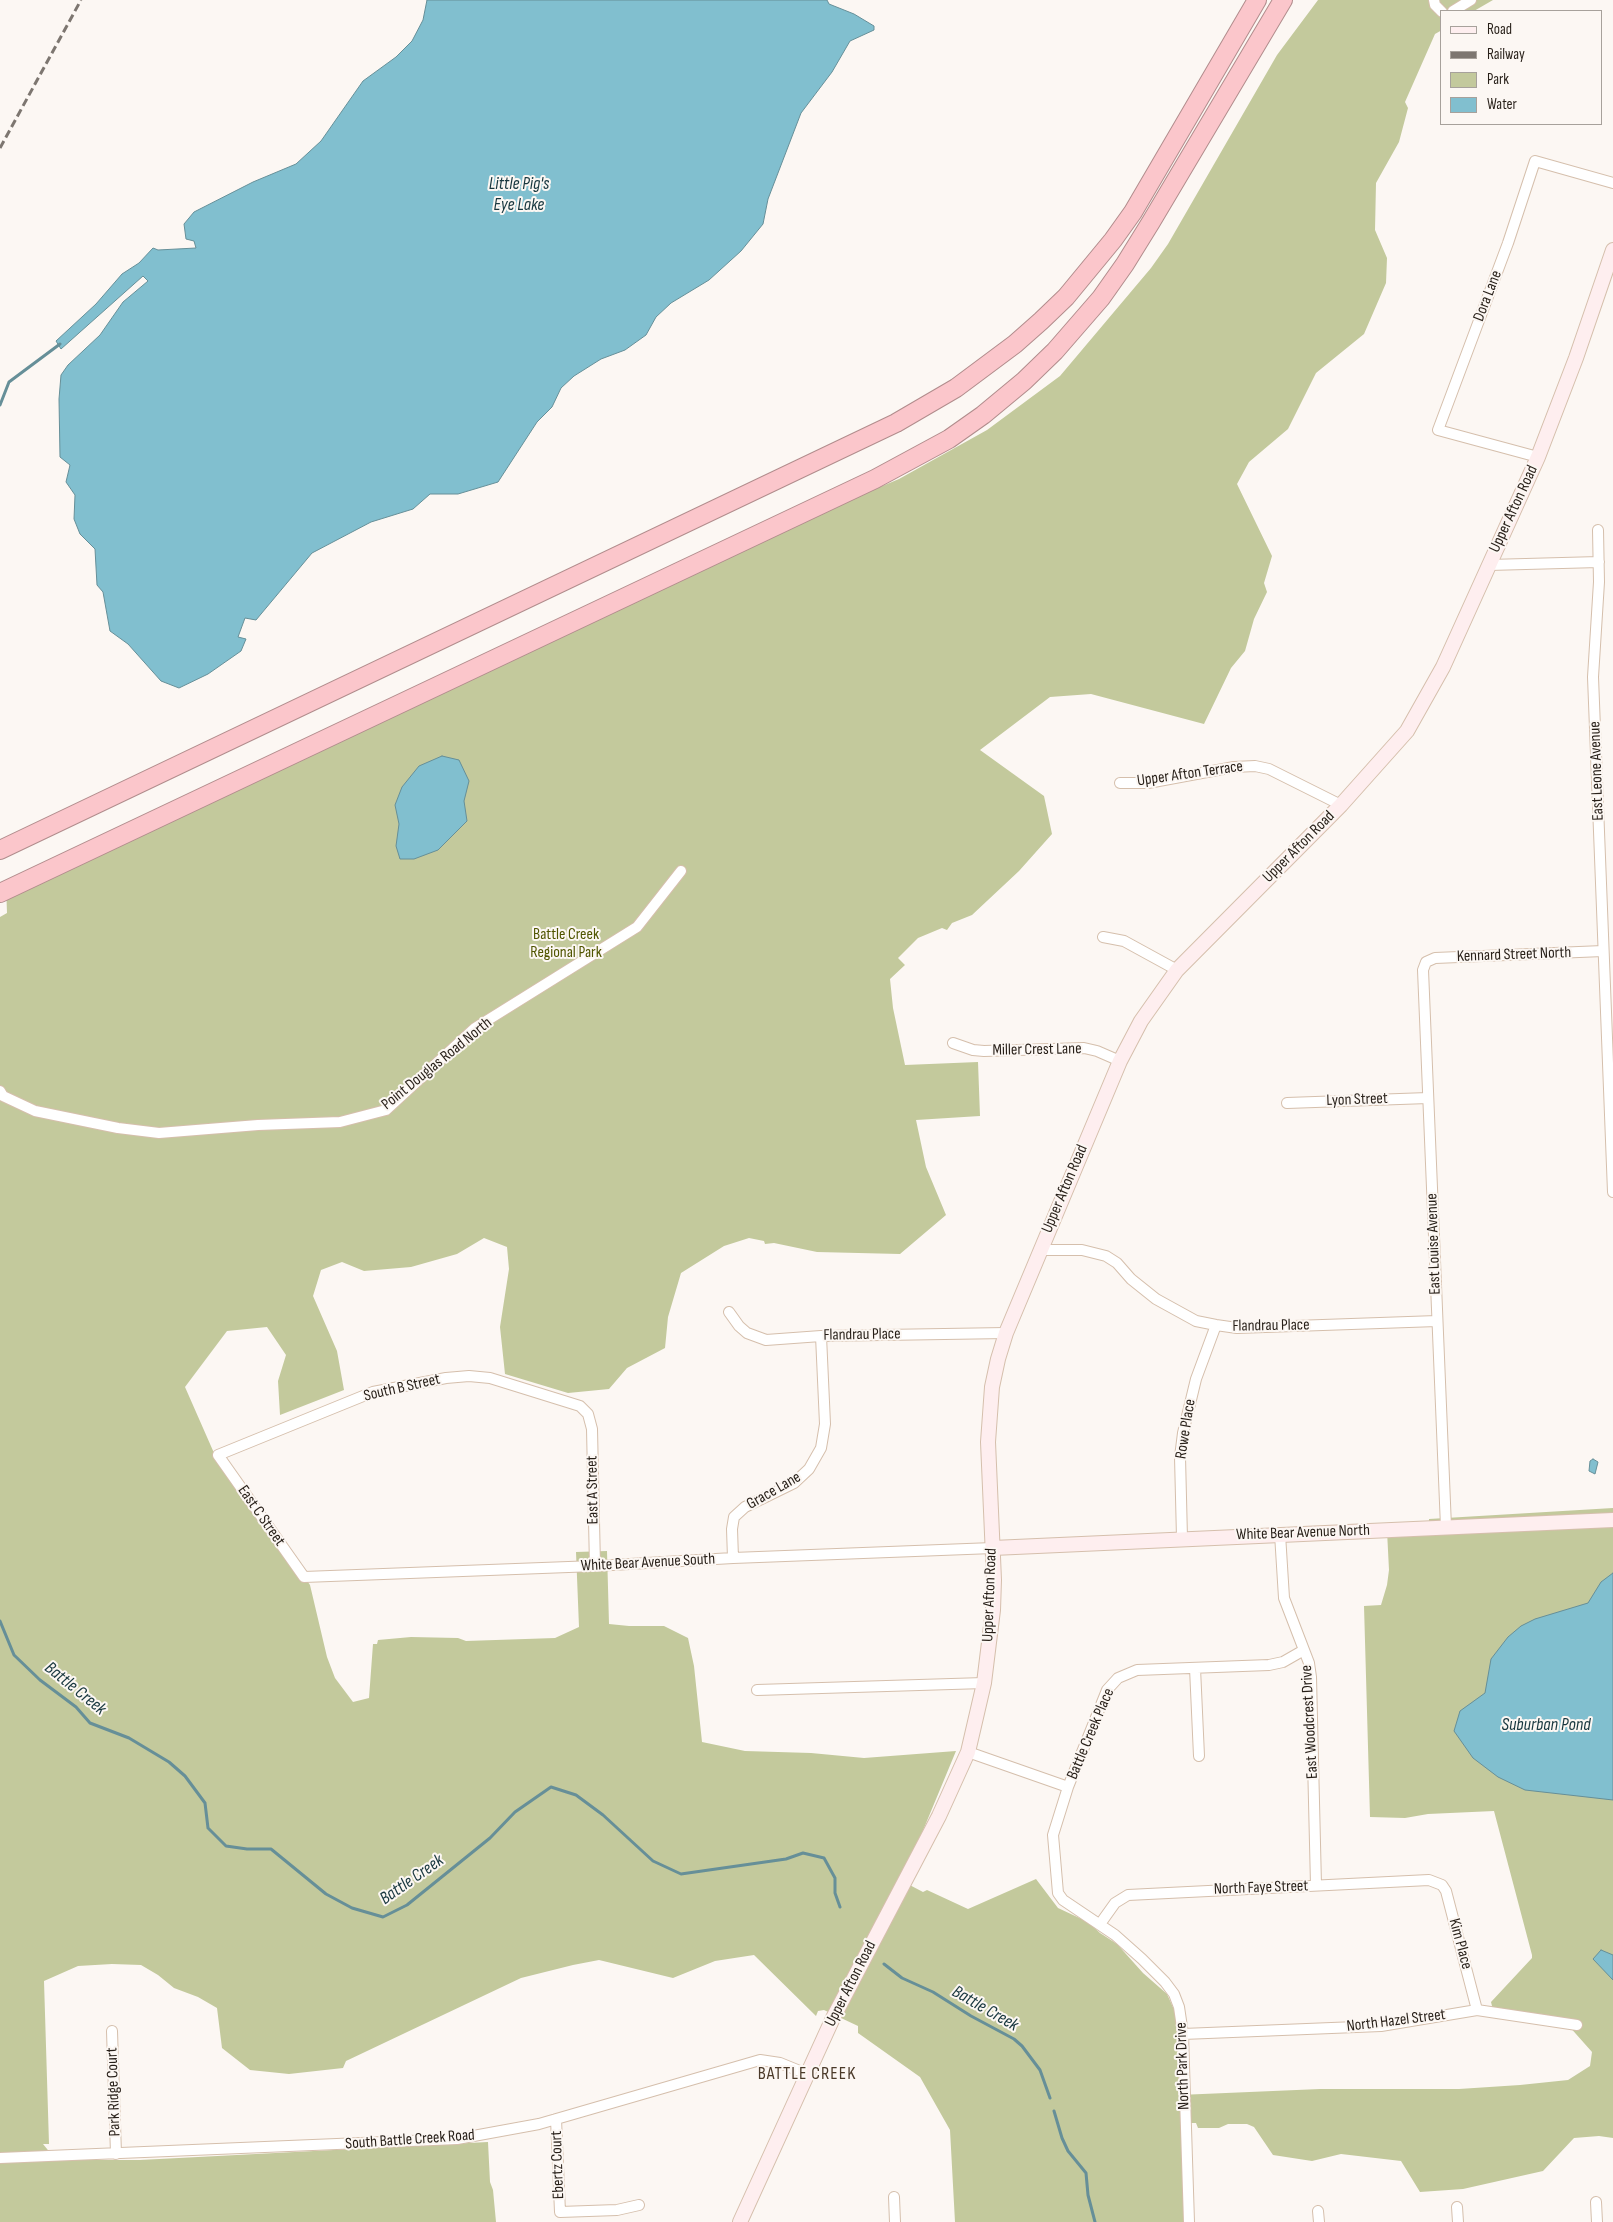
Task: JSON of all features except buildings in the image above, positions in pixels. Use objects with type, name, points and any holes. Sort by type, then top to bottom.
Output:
[{"type":"highway","points":[[0,850],[896,423],[956,388],[1015,344],[1041,321],[1066,297],[1108,247],[1133,212],[1257,0]]},
{"type":"highway","points":[[0,893],[876,479],[942,443],[983,415],[1024,381],[1070,335],[1120,271],[1283,0]]},
{"type":"street","points":[[1455,10],[1471,0]]},
{"type":"street","name":"Dora Lane","points":[[1538,457],[1438,430],[1508,243],[1535,161],[1613,183]]},
{"type":"street","name":"Upper Afton Road","points":[[740,2222],[838,2009],[948,1799],[968,1752],[984,1683],[993,1610],[993,1548],[988,1442],[992,1386],[1006,1333],[1120,1060],[1141,1020],[1177,970],[1341,804],[1407,731],[1443,667],[1538,457],[1570,376],[1613,250]]},
{"type":"street","name":"East Leone Avenue","points":[[1598,530],[1593,677],[1613,1192]]},
{"type":"street","points":[[1489,565],[1598,562]]},
{"type":"street","name":"Upper Afton Terrace","points":[[1120,783],[1148,783],[1234,766],[1255,766],[1278,774],[1341,804]]},
{"type":"street","name":"Point Douglas Road North","points":[[0,1091],[3,1096],[35,1111],[118,1128],[159,1133],[258,1125],[340,1122],[386,1110],[475,1028],[637,927],[681,870]]},
{"type":"street","points":[[1103,937],[1124,941],[1177,970]]},
{"type":"street","name":"Kennard Street North","points":[[1426,962],[1435,958],[1603,951]]},
{"type":"street","name":"East Louise Avenue","points":[[1426,962],[1423,970],[1446,1527]]},
{"type":"street","name":"Miller Crest Lane","points":[[954,1043],[968,1049],[984,1051],[1084,1048],[1120,1060]]},
{"type":"street","name":"Lyon Street","points":[[1287,1103],[1428,1098]]},
{"type":"street","name":"Flandrau Place","points":[[1040,1250],[1082,1250],[1106,1256],[1117,1263],[1140,1286],[1162,1303],[1196,1321],[1216,1325],[1237,1328],[1437,1321]]},
{"type":"street","name":"Flandrau Place","points":[[729,1312],[738,1326],[756,1337],[770,1340],[821,1336],[1006,1333]]},
{"type":"street","name":"Rowe Place","points":[[1182,1538],[1180,1485],[1183,1433],[1196,1379],[1216,1325]]},
{"type":"street","name":"Grace Lane","points":[[733,1558],[732,1529],[734,1517],[745,1507],[794,1483],[809,1469],[821,1448],[825,1424],[821,1336]]},
{"type":"street","name":"South B Street","points":[[218,1455],[373,1392],[446,1378],[469,1376],[490,1378],[580,1406],[588,1414]]},
{"type":"street","name":"East A Street","points":[[588,1414],[592,1429],[595,1566]]},
{"type":"street","name":"East C Street","points":[[218,1455],[304,1577]]},
{"type":"street","name":"White Bear Avenue North","points":[[993,1548],[1613,1520]]},
{"type":"street","name":"East Woodcrest Drive","points":[[1280,1534],[1284,1598],[1304,1650],[1311,1677],[1316,1886]]},
{"type":"street","name":"White Bear Avenue South","points":[[304,1577],[993,1548]]},
{"type":"street","name":"Battle Creek Place","points":[[968,1752],[1068,1787],[1107,1690],[1118,1678],[1137,1670],[1269,1665],[1283,1662],[1304,1650]]},
{"type":"street","points":[[1195,1668],[1199,1756]]},
{"type":"street","points":[[757,1690],[984,1683]]},
{"type":"street","name":"North Park Drive","points":[[1068,1787],[1053,1835],[1058,1893],[1063,1900],[1100,1924],[1142,1959],[1169,1988],[1179,2006],[1183,2034],[1189,2222]]},
{"type":"street","name":"North Faye Street","points":[[1100,1924],[1115,1904],[1128,1895],[1429,1880],[1436,1882]]},
{"type":"street","name":"Kim Place","points":[[1436,1882],[1446,1891],[1477,2010]]},
{"type":"street","name":"North Hazel Street","points":[[1183,2034],[1381,2026],[1477,2010],[1577,2025]]},
{"type":"street","name":"Park Ridge Court","points":[[112,2031],[116,2154]]},
{"type":"street","name":"South Battle Creek Road","points":[[0,2158],[457,2140],[498,2133],[556,2119],[760,2060],[780,2063],[807,2074]]},
{"type":"street","name":"Ebertz Court","points":[[556,2119],[560,2212],[617,2210],[639,2204]]},
{"type":"street","points":[[894,2197],[895,2222]]},
{"type":"street","points":[[1596,2202],[1597,2222]]},
{"type":"street","points":[[1457,2207],[1458,2222]]},
{"type":"green space","name":"Battle Creek Regional Park","points":[[1318,0],[1493,0],[1476,10],[1440,10],[1440,31],[1435,34],[1405,102],[1408,108],[1399,142],[1376,183],[1375,230],[1387,258],[1386,283],[1364,334],[1316,373],[1288,429],[1249,462],[1237,484],[1272,556],[1264,583],[1267,592],[1254,619],[1245,651],[1231,668],[1204,724],[1091,694],[1050,697],[980,750],[1044,796],[1052,834],[1019,871],[972,915],[952,923],[947,930],[942,928],[918,938],[898,958],[905,965],[890,979],[893,1008],[905,1065],[978,1062],[980,1116],[916,1120],[926,1167],[946,1215],[900,1254],[817,1252],[774,1243],[765,1244],[764,1241],[749,1238],[724,1246],[681,1273],[668,1317],[665,1348],[627,1368],[609,1389],[568,1393],[505,1374],[500,1327],[509,1269],[507,1247],[484,1238],[457,1254],[411,1267],[364,1271],[342,1262],[321,1270],[313,1296],[337,1351],[344,1390],[280,1415],[278,1381],[286,1355],[267,1327],[227,1331],[185,1387],[214,1453],[219,1456],[310,1585],[327,1657],[335,1678],[353,1702],[369,1698],[373,1644],[377,1644],[378,1640],[411,1637],[458,1638],[466,1641],[555,1638],[579,1627],[576,1552],[607,1551],[609,1624],[664,1626],[688,1638],[694,1666],[702,1742],[745,1751],[811,1753],[864,1758],[956,1751],[902,1881],[923,1892],[927,1890],[968,1909],[1036,1879],[1058,1908],[1088,1922],[1100,1933],[1117,1944],[1143,1973],[1167,1994],[1177,2016],[1179,2095],[1320,2089],[1459,2089],[1520,2085],[1568,2080],[1590,2066],[1592,2052],[1568,2025],[1495,2018],[1491,2002],[1532,1958],[1532,1955],[1494,1811],[1428,1814],[1405,1818],[1370,1817],[1364,1606],[1381,1605],[1389,1570],[1387,1531],[1429,1529],[1429,1519],[1613,1508],[1613,2138],[1599,2136],[1574,2138],[1543,2171],[1463,2189],[1420,2192],[1401,2161],[1341,2154],[1312,2161],[1273,2155],[1254,2127],[1247,2124],[1228,2124],[1219,2128],[1198,2128],[1196,2123],[1186,2123],[1189,2222],[955,2222],[950,2130],[920,2077],[858,2033],[858,2026],[824,2010],[818,2011],[816,2016],[754,1955],[715,1961],[673,1978],[599,1960],[521,1978],[346,2061],[343,2068],[289,2074],[250,2070],[222,2048],[217,2008],[198,1997],[174,1988],[158,1975],[141,1965],[112,1964],[78,1966],[44,1981],[49,2144],[43,2144],[56,2160],[140,2160],[488,2142],[490,2182],[493,2190],[496,2222],[0,2222],[0,917],[7,913],[6,885],[618,598],[899,479],[987,430],[1060,376],[1151,268],[1168,244],[1277,55]]},
{"type":"water","name":"Little Pig's Eye Lake","points":[[427,0],[827,0],[829,4],[854,14],[874,26],[874,30],[850,41],[832,72],[801,113],[768,199],[763,224],[741,251],[709,280],[671,303],[656,317],[646,335],[625,350],[601,359],[574,376],[561,388],[552,407],[537,422],[498,482],[458,494],[430,494],[413,509],[371,522],[312,553],[256,620],[245,618],[238,637],[246,639],[241,651],[208,674],[179,688],[161,681],[128,644],[110,631],[103,592],[97,585],[95,549],[80,534],[74,519],[75,495],[66,482],[70,465],[60,457],[59,399],[61,375],[68,365],[100,335],[123,302],[148,281],[143,276],[61,349],[56,341],[96,304],[122,274],[139,263],[153,248],[158,250],[196,248],[194,241],[186,239],[184,224],[194,212],[253,182],[296,164],[321,141],[363,81],[396,57],[412,41],[423,20]]},
{"type":"water","points":[[442,756],[459,760],[469,781],[464,801],[467,821],[438,850],[414,859],[400,859],[396,846],[399,824],[395,805],[402,787],[419,766]]},
{"type":"water","points":[[1593,1459],[1598,1462],[1595,1474],[1589,1471],[1590,1461]]},
{"type":"water","name":"Suburban Pond","points":[[1613,1573],[1613,1800],[1525,1790],[1498,1777],[1473,1758],[1454,1731],[1460,1711],[1485,1693],[1491,1659],[1508,1637],[1521,1626],[1535,1619],[1588,1603],[1601,1582]]},
{"type":"water","points":[[1601,1950],[1613,1955],[1613,1980],[1593,1959]]},
{"type":"waterway","points":[[0,405],[9,382],[60,344]]},
{"type":"waterway","name":"Battle Creek","points":[[0,1621],[14,1655],[40,1680],[76,1707],[90,1723],[129,1738],[169,1762],[185,1776],[205,1803],[208,1828],[226,1846],[247,1849],[271,1849],[326,1894],[352,1908],[383,1917],[407,1905],[490,1838],[515,1812],[551,1787],[576,1795],[603,1815],[653,1861],[681,1874],[786,1859],[803,1853],[824,1858],[835,1878],[835,1893],[840,1907]]},
{"type":"waterway","name":"Battle Creek","points":[[884,1964],[902,1978],[933,1992],[971,2016],[1014,2039],[1022,2046],[1040,2070],[1050,2098]]},
{"type":"waterway","name":"Battle Creek","points":[[1054,2111],[1068,2151],[1086,2173],[1088,2195],[1095,2222]]},
{"type":"railway","points":[[0,148],[81,0]]},
{"type":"district","name":"BATTLE CREEK","points":[[807,2074]]}]
